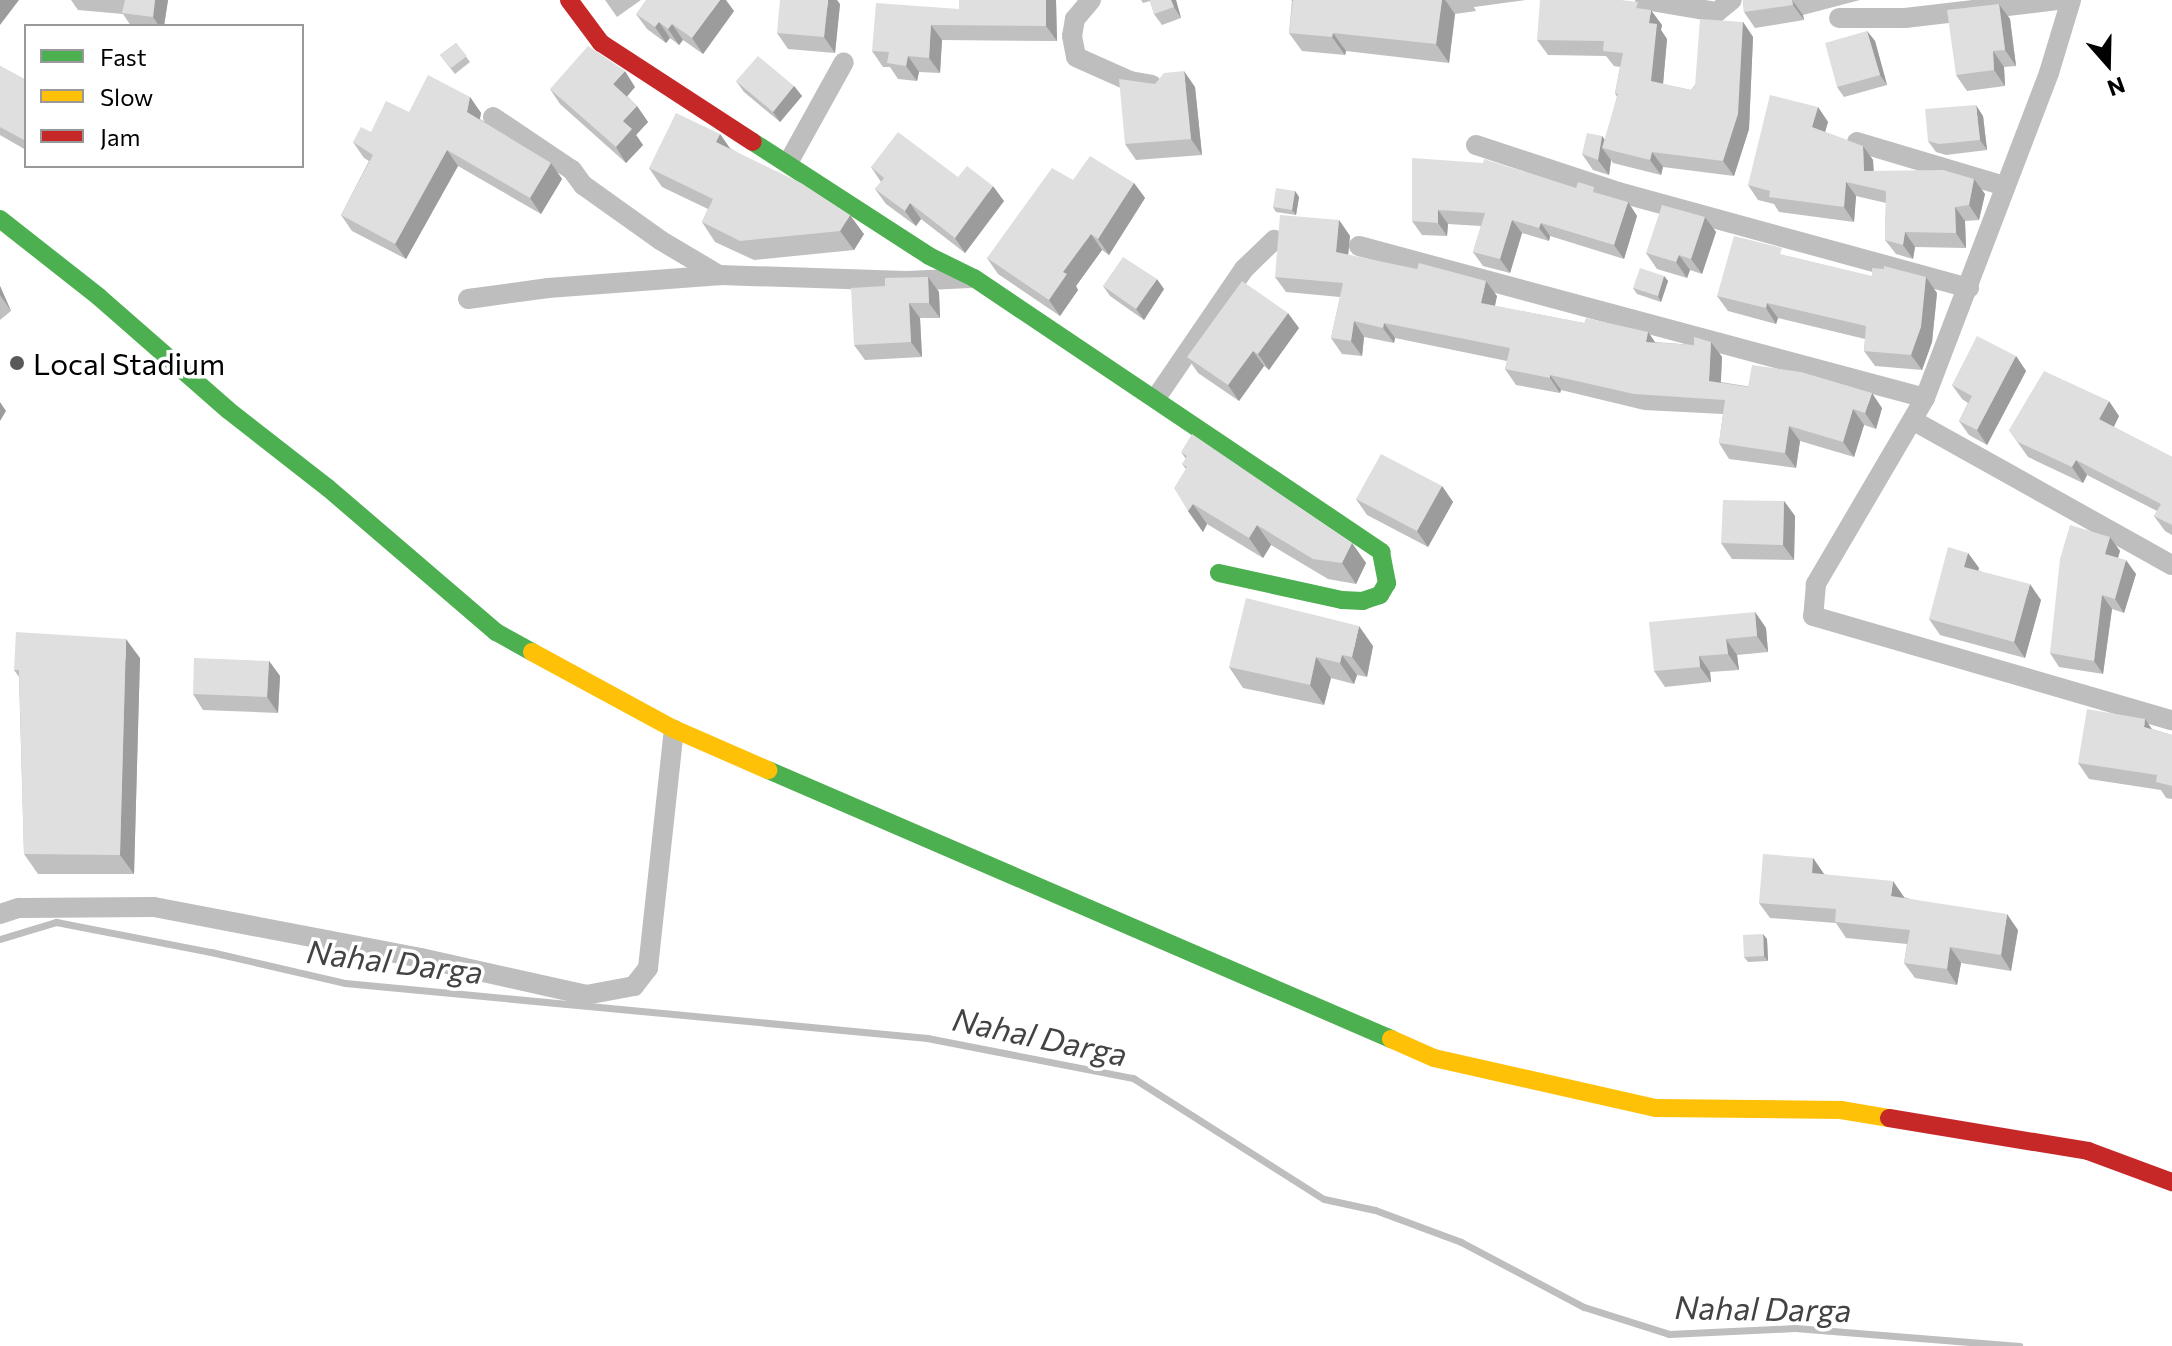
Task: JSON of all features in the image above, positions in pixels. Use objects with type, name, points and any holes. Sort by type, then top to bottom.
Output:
[{"type":"street","points":[[569,0],[601,43],[929,256],[974,278],[1381,552],[1387,568],[1387,583],[1380,595],[1363,601],[1342,600],[1219,573]]},
{"type":"street","points":[[1091,0],[1075,19],[1072,36],[1076,57],[1130,81],[1162,87]]},
{"type":"street","points":[[1645,0],[1717,12],[1732,0]]},
{"type":"street","points":[[1839,18],[1905,18],[2059,0]]},
{"type":"street","points":[[2071,0],[2049,73],[1925,398],[1816,584],[1813,616],[2172,720]]},
{"type":"street","points":[[788,163],[844,62]]},
{"type":"street","points":[[493,117],[572,170],[583,185],[660,240],[719,275]]},
{"type":"street","points":[[1857,142],[2005,186]]},
{"type":"street","points":[[1476,145],[1618,192],[1969,288]]},
{"type":"street","points":[[0,219],[99,297],[228,410],[328,488],[496,632],[674,729],[1434,1058],[1655,1108],[1841,1110],[2088,1151],[2172,1182]]},
{"type":"street","points":[[1156,398],[1244,269],[1274,240]]},
{"type":"street","points":[[1359,246],[1925,398]]},
{"type":"street","points":[[468,299],[548,288],[719,275],[907,281],[974,278]]},
{"type":"street","points":[[1914,421],[2172,565]]},
{"type":"street","points":[[0,914],[19,908],[154,907],[421,958],[586,995],[634,986],[648,968],[674,729]]},
{"type":"building","points":[[125,0],[155,0],[153,17],[122,13]]},
{"type":"building","points":[[646,0],[720,0],[692,38],[672,24],[668,29],[659,22],[655,27],[636,14]]},
{"type":"building","points":[[780,0],[828,0],[824,37],[777,33]]},
{"type":"building","points":[[959,0],[1046,0],[1046,26],[931,25],[929,58],[908,56],[906,66],[887,63],[889,52],[872,51],[876,3],[959,9]]},
{"type":"building","points":[[1150,0],[1171,0],[1174,7],[1154,14]]},
{"type":"building","points":[[1293,0],[1442,0],[1436,44],[1333,33],[1332,37],[1289,33]]},
{"type":"building","points":[[1540,0],[1638,2],[1636,8],[1651,10],[1649,23],[1657,24],[1651,81],[1691,90],[1695,86],[1700,19],[1743,22],[1738,114],[1723,161],[1652,152],[1650,160],[1602,148],[1618,94],[1615,93],[1623,53],[1603,51],[1604,41],[1537,40]]},
{"type":"building","points":[[1743,0],[1792,0],[1793,5],[1744,12]]},
{"type":"building","points":[[1999,4],[2005,50],[1993,51],[1994,70],[1956,75],[1947,10]]},
{"type":"building","points":[[1867,31],[1880,75],[1837,87],[1825,43]]},
{"type":"building","points":[[456,43],[467,56],[451,68],[440,55]]},
{"type":"building","points":[[588,46],[625,71],[613,84],[637,106],[623,121],[632,129],[616,147],[550,89]]},
{"type":"building","points":[[758,56],[794,86],[773,112],[736,81]]},
{"type":"building","points":[[0,66],[24,79],[24,140],[0,127]]},
{"type":"building","points":[[1184,71],[1191,139],[1125,144],[1119,79],[1155,84],[1164,73]]},
{"type":"building","points":[[428,75],[470,97],[467,112],[551,163],[530,198],[447,150],[395,244],[341,215],[373,155],[353,142],[361,127],[371,132],[386,101],[409,112]]},
{"type":"building","points":[[1770,95],[1818,107],[1812,127],[1863,146],[1864,171],[1943,170],[1974,179],[1969,205],[1955,207],[1956,233],[1905,232],[1903,245],[1885,240],[1886,191],[1846,182],[1844,207],[1769,197],[1770,191],[1748,185]]},
{"type":"building","points":[[1976,105],[1980,140],[1939,144],[1928,141],[1925,109]]},
{"type":"building","points":[[676,113],[720,134],[716,142],[801,183],[850,215],[840,231],[740,241],[702,222],[713,199],[649,168]]},
{"type":"building","points":[[898,132],[958,177],[967,166],[993,186],[955,238],[910,203],[905,211],[875,189],[884,178],[871,167]]},
{"type":"building","points":[[1587,133],[1602,136],[1598,160],[1582,154]]},
{"type":"building","points":[[1090,156],[1134,183],[1098,239],[1091,234],[1063,272],[1067,274],[1049,300],[987,258],[1052,168],[1073,180]]},
{"type":"building","points":[[1412,158],[1483,163],[1484,159],[1576,188],[1578,182],[1594,187],[1593,192],[1628,202],[1614,245],[1541,223],[1539,228],[1512,220],[1500,259],[1473,252],[1485,213],[1438,210],[1438,223],[1412,221]]},
{"type":"building","points":[[1276,188],[1295,191],[1292,210],[1273,207]]},
{"type":"building","points":[[1662,205],[1705,217],[1691,259],[1679,255],[1676,262],[1646,253]]},
{"type":"building","points":[[1280,215],[1339,220],[1336,252],[1417,269],[1419,263],[1486,281],[1481,303],[1584,323],[1586,318],[1648,332],[1646,342],[1694,345],[1694,337],[1711,342],[1709,381],[1748,387],[1752,365],[1801,372],[1872,393],[1865,413],[1853,409],[1843,442],[1789,426],[1785,453],[1719,443],[1725,400],[1634,394],[1550,375],[1550,378],[1505,369],[1510,348],[1384,323],[1383,328],[1354,321],[1351,341],[1331,338],[1343,283],[1275,277]]},
{"type":"building","points":[[1734,236],[1782,248],[1780,254],[1872,276],[1872,268],[1884,269],[1884,266],[1926,277],[1921,327],[1911,355],[1864,351],[1866,326],[1767,303],[1766,308],[1717,296]]},
{"type":"building","points":[[1123,257],[1157,279],[1136,309],[1103,286]]},
{"type":"building","points":[[1640,268],[1664,276],[1658,296],[1633,288]]},
{"type":"building","points":[[928,277],[929,303],[909,303],[911,342],[854,345],[851,288],[885,286],[885,278]]},
{"type":"building","points":[[1242,281],[1288,313],[1258,354],[1253,351],[1228,385],[1187,357]]},
{"type":"building","points":[[1977,336],[2016,356],[1977,430],[1959,421],[1972,396],[1952,385]]},
{"type":"building","points":[[2044,371],[2109,401],[2099,419],[2172,457],[2172,525],[2154,516],[2161,504],[2076,460],[2072,467],[2018,442],[2009,430]]},
{"type":"building","points":[[1192,434],[1352,543],[1342,563],[1313,559],[1257,525],[1249,538],[1193,504],[1188,511],[1174,488],[1187,467],[1182,464],[1187,456],[1181,452]]},
{"type":"building","points":[[1381,454],[1442,486],[1417,531],[1356,499]]},
{"type":"building","points":[[1723,500],[1784,501],[1783,545],[1721,543]]},
{"type":"building","points":[[2070,525],[2110,537],[2105,554],[2126,560],[2115,599],[2102,595],[2094,661],[2050,653],[2060,559]]},
{"type":"building","points":[[1948,547],[1968,553],[1964,567],[2030,584],[2014,642],[1929,619]]},
{"type":"building","points":[[1246,598],[1359,626],[1352,657],[1342,655],[1340,663],[1316,657],[1310,685],[1229,667]]},
{"type":"building","points":[[1755,612],[1757,636],[1726,639],[1728,654],[1699,656],[1700,667],[1654,671],[1649,622]]},
{"type":"building","points":[[16,632],[126,639],[120,855],[24,854],[19,670],[14,670]]},
{"type":"building","points":[[194,658],[269,661],[267,697],[193,694]]},
{"type":"building","points":[[2087,709],[2145,719],[2144,727],[2172,735],[2172,786],[2156,782],[2157,775],[2078,763]]},
{"type":"building","points":[[1763,854],[1813,858],[1812,873],[1893,881],[1891,896],[2007,914],[2001,955],[1950,947],[1947,969],[1904,963],[1910,930],[1835,922],[1836,909],[1759,903]]},
{"type":"building","points":[[1763,934],[1764,956],[1744,957],[1743,935]]},
{"type":"waterway","name":"Nahal Darga","points":[[0,939],[56,922],[211,952],[345,983],[927,1038],[1133,1078],[1324,1199],[1375,1210],[1461,1242],[1584,1307],[1669,1334],[1795,1328],[2019,1346]]},
{"type":"traffic: fast","points":[[753,142],[929,256],[974,278],[1381,552],[1387,583],[1380,595],[1363,601],[1342,600],[1219,573]]},
{"type":"traffic: fast","points":[[0,219],[99,297],[228,410],[328,488],[496,632],[532,652]]},
{"type":"traffic: fast","points":[[768,770],[1391,1039]]},
{"type":"traffic: slow","points":[[532,652],[674,729],[768,770]]},
{"type":"traffic: slow","points":[[1391,1039],[1434,1058],[1655,1108],[1841,1110],[1889,1118]]},
{"type":"traffic: jam","points":[[569,0],[601,43],[753,142]]},
{"type":"traffic: jam","points":[[1889,1118],[2088,1151],[2172,1182]]},
{"type":"place","name":"Local Stadium","points":[[17,363]]}]
